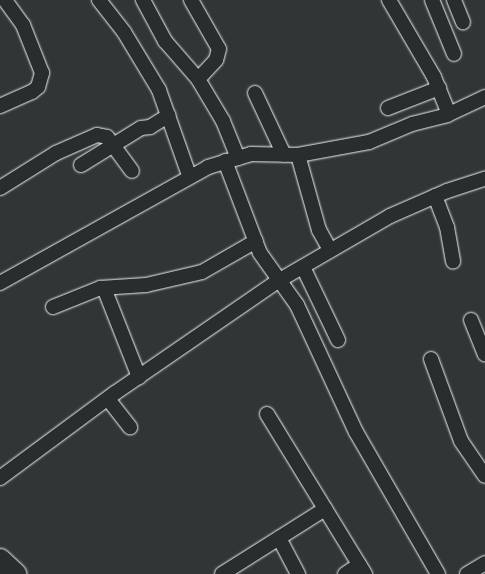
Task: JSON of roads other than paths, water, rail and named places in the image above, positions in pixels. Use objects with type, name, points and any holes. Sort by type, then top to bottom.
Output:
[{"type":"highway","points":[[0,560],[15,574]]},
{"type":"street","points":[[0,106],[32,92],[41,81],[42,73],[23,24],[5,0]]},
{"type":"street","points":[[143,0],[165,42],[198,79],[223,121],[232,160],[256,241],[278,281],[297,305],[356,432],[438,574]]},
{"type":"street","points":[[191,0],[219,50],[216,60],[198,79]]},
{"type":"street","points":[[388,0],[439,88],[449,114]]},
{"type":"street","points":[[432,0],[454,54]]},
{"type":"street","points":[[454,0],[463,22]]},
{"type":"street","points":[[103,1],[159,90],[189,175]]},
{"type":"street","points":[[388,108],[439,88]]},
{"type":"street","points":[[255,93],[291,155],[319,230],[330,250]]},
{"type":"street","points":[[0,283],[189,175],[251,154],[291,155],[369,142],[412,124],[449,114],[485,97]]},
{"type":"street","points":[[81,165],[112,144],[169,115]]},
{"type":"street","points":[[1,183],[90,137],[102,134],[132,171]]},
{"type":"street","points":[[0,478],[108,398],[278,281],[390,216],[435,196],[485,179]]},
{"type":"street","points":[[435,196],[446,227],[453,261]]},
{"type":"street","points":[[53,306],[104,288],[146,285],[194,275],[256,241]]},
{"type":"street","points":[[303,267],[338,340]]},
{"type":"street","points":[[104,288],[139,377]]},
{"type":"street","points":[[471,320],[485,354]]},
{"type":"street","points":[[431,359],[461,442],[485,476]]},
{"type":"street","points":[[108,398],[130,427]]},
{"type":"street","points":[[267,414],[362,569],[344,574]]},
{"type":"street","points":[[222,574],[325,509]]},
{"type":"street","points":[[279,538],[298,574]]},
{"type":"street","points":[[467,574],[485,563]]}]
